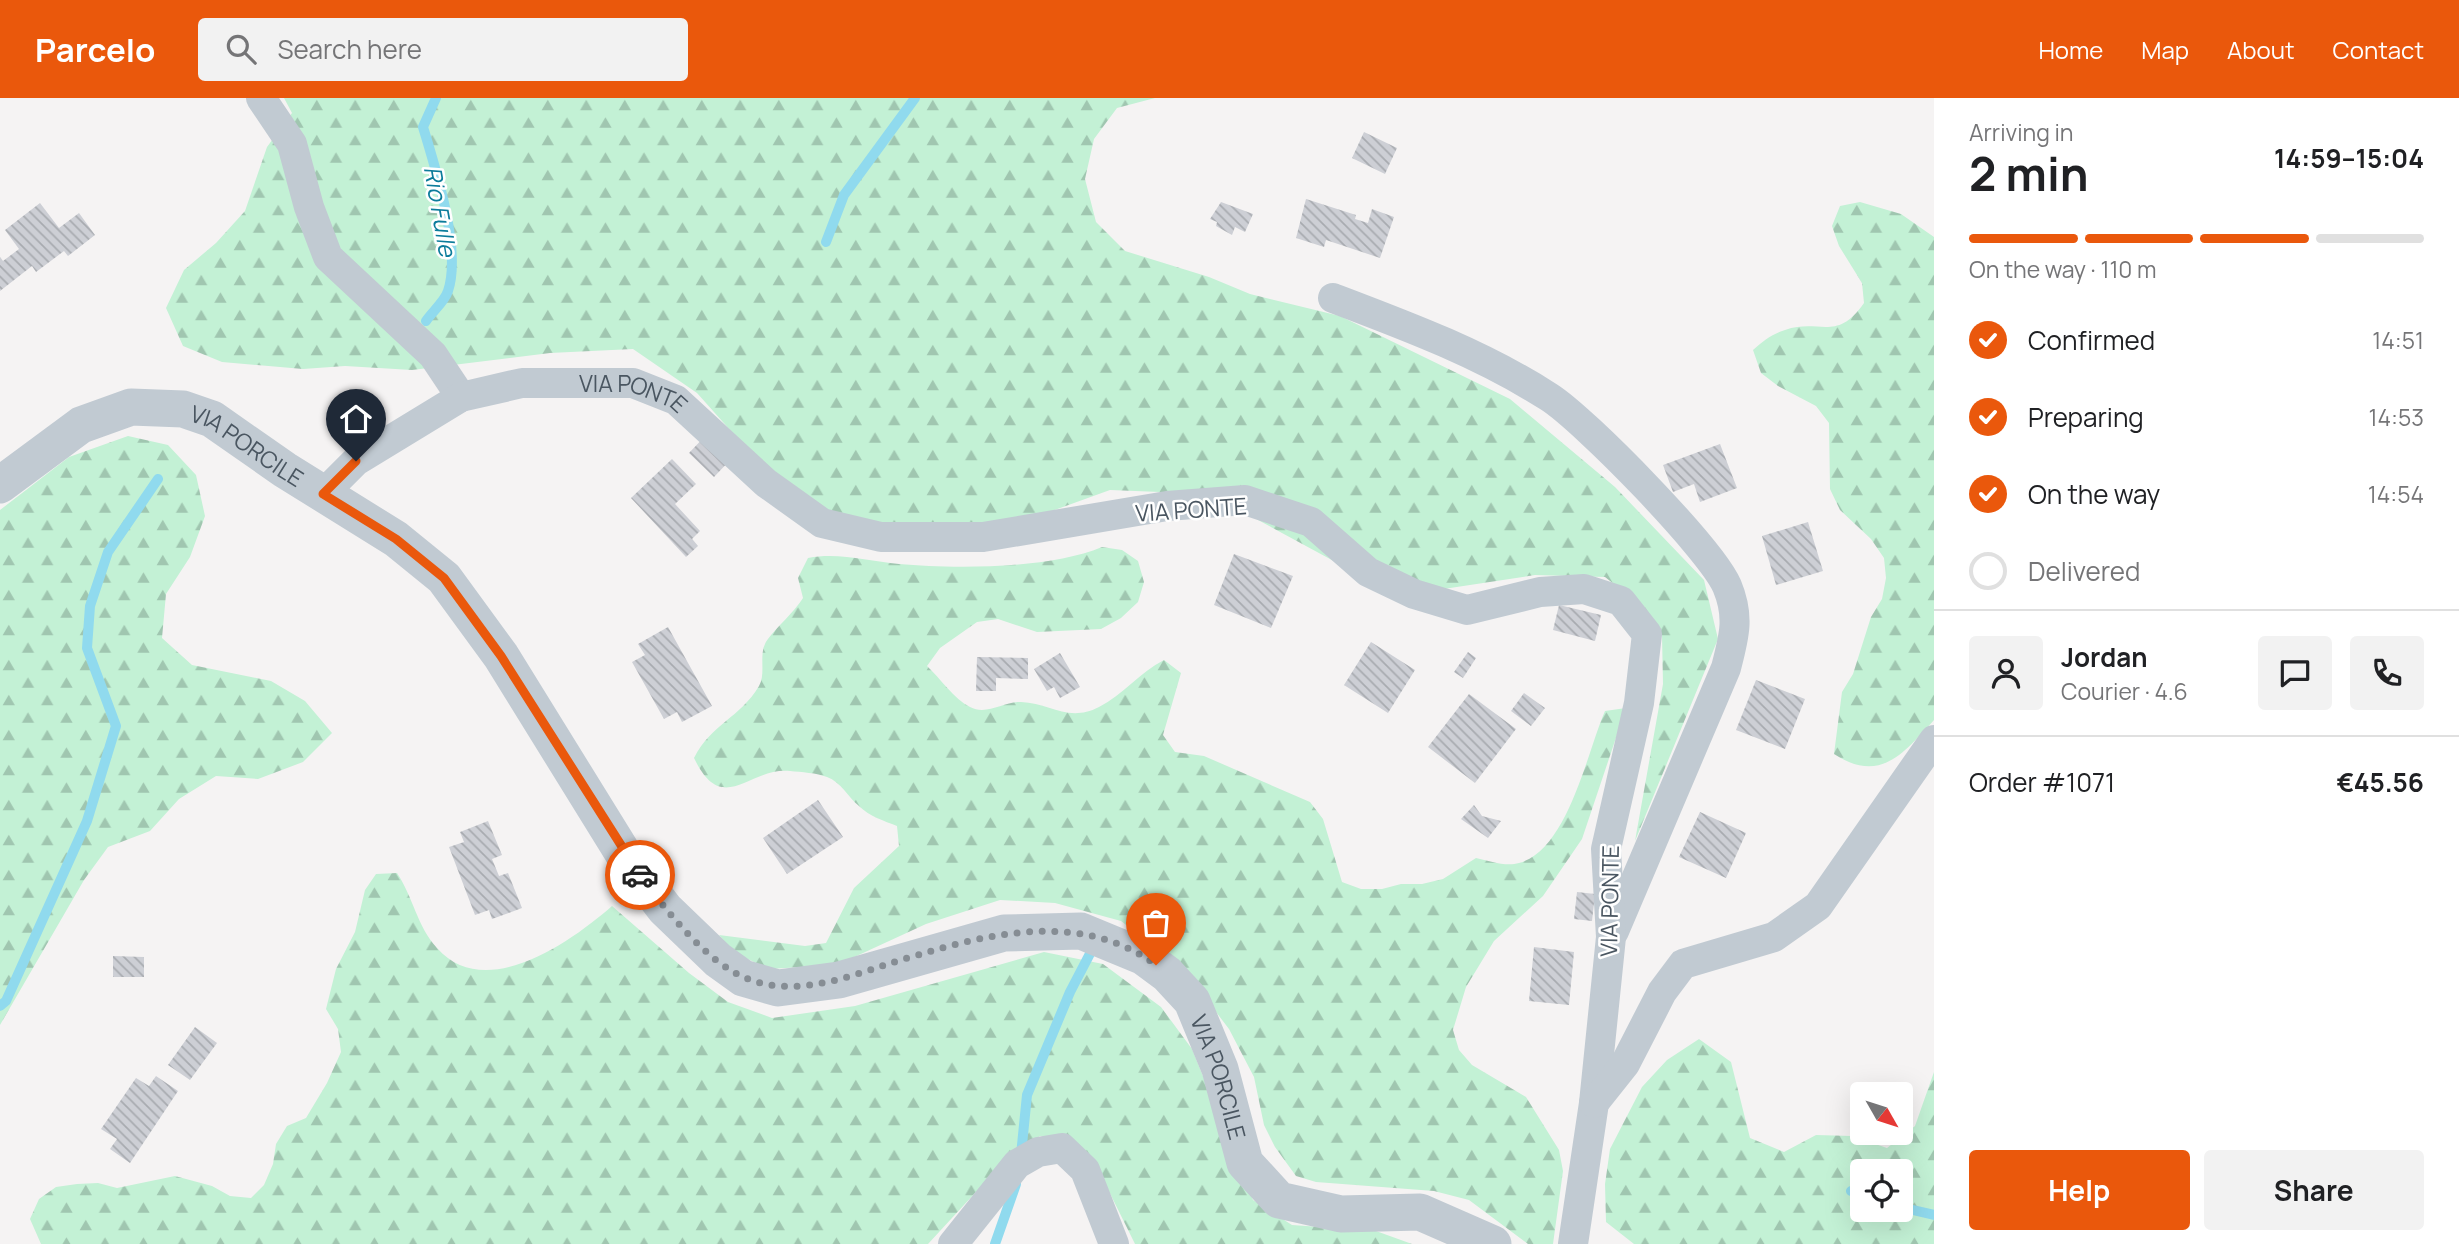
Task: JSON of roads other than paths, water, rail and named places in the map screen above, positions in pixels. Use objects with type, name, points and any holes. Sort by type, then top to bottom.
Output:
[{"type":"street","points":[[261,98],[292,144],[309,207],[328,257],[433,355],[461,397]]},
{"type":"street","points":[[1333,298],[1483,359],[1552,398],[1603,444],[1690,536],[1726,584],[1737,627],[1726,668],[1611,937]]},
{"type":"street","name":"VIA PONTE","points":[[323,494],[356,461],[461,397],[522,383],[633,383],[676,400],[766,483],[822,523],[881,537],[983,537],[1167,506],[1245,500],[1311,522],[1368,572],[1414,594],[1467,610],[1540,592],[1584,589],[1621,601],[1647,634],[1639,703],[1606,849],[1611,937],[1594,1103],[1573,1244]]},
{"type":"street","name":"VIA PORCILE","points":[[0,485],[81,425],[131,407],[183,409],[212,419],[323,494],[396,539],[444,578],[501,656],[642,878],[665,909],[718,960],[743,978],[778,988],[839,980],[1004,933],[1082,931],[1144,957],[1167,974],[1192,1002],[1220,1069],[1245,1163],[1279,1200],[1341,1214],[1420,1212],[1493,1244]]},
{"type":"street","points":[[1594,1103],[1625,1064],[1662,992],[1683,964],[1774,937],[1818,906],[1934,740]]},
{"type":"street","points":[[953,1244],[1017,1164],[1038,1152],[1062,1149],[1085,1170],[1114,1244]]},
{"type":"waterway","name":"Rio Fulle","points":[[426,321],[448,291],[452,254],[445,209],[423,127],[436,98]]},
{"type":"waterway","points":[[826,242],[844,195],[915,98]]},
{"type":"waterway","points":[[0,1006],[6,1001],[87,821],[116,726],[87,648],[90,606],[108,552],[158,479]]},
{"type":"waterway","points":[[1021,1155],[1027,1095],[1070,992],[1095,944]]},
{"type":"waterway","points":[[995,1244],[1016,1184]]},
{"type":"waterway","points":[[1913,1210],[1934,1215]]}]
